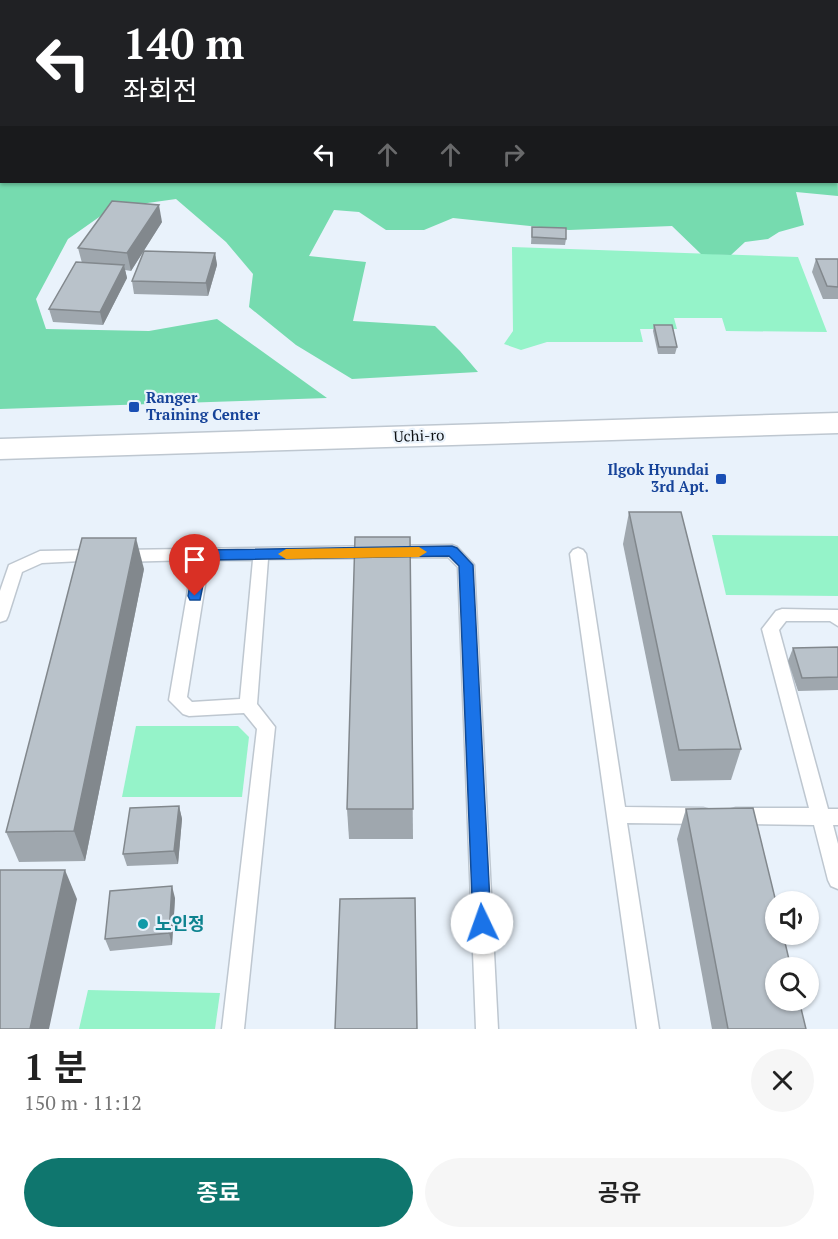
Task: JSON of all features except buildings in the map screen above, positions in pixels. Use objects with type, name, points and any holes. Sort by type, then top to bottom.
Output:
[{"type":"main road","name":"Uchi-ro","points":[[0,449],[838,423]]},
{"type":"lane","points":[[0,615],[15,569],[40,557],[452,551],[466,565],[487,1029]]},
{"type":"lane","points":[[233,1029],[266,727],[248,706],[261,554]]},
{"type":"lane","points":[[578,554],[648,1029]]},
{"type":"lane","points":[[202,555],[178,700],[189,709],[248,706]]},
{"type":"lane","points":[[838,620],[834,615],[782,615],[770,629],[829,817],[838,880]]},
{"type":"lane","points":[[617,815],[829,817]]},
{"type":"green space","points":[[0,183],[838,183],[838,196],[796,192],[804,225],[779,232],[768,239],[745,242],[731,255],[701,254],[672,226],[569,230],[453,218],[424,230],[386,230],[359,212],[334,210],[309,256],[366,262],[353,321],[435,326],[478,372],[352,379],[296,345],[249,307],[253,274],[226,242],[176,199],[112,208],[68,239],[36,299],[46,329],[149,331],[217,319],[327,398],[0,409]]},
{"type":"green space","points":[[512,247],[798,257],[827,332],[726,331],[722,318],[674,318],[677,329],[640,329],[643,342],[547,342],[521,350],[504,344],[513,331]]},
{"type":"green space","points":[[712,535],[838,536],[838,596],[726,595]]},
{"type":"green space","points":[[136,726],[238,726],[249,737],[242,797],[122,797]]},
{"type":"green space","points":[[88,990],[220,993],[215,1029],[79,1029]]},
{"type":"slow traffic","points":[[286,554],[419,552]]},
{"type":"place","name":"Ranger Training Center","points":[[134,407]]},
{"type":"place","name":"Ilgok Hyundai 3rd Apt.","points":[[721,479]]},
{"type":"place","name":"노인정","points":[[143,924]]},
{"type":"route","points":[[195,596],[202,555],[452,551],[466,565],[482,923]]}]
